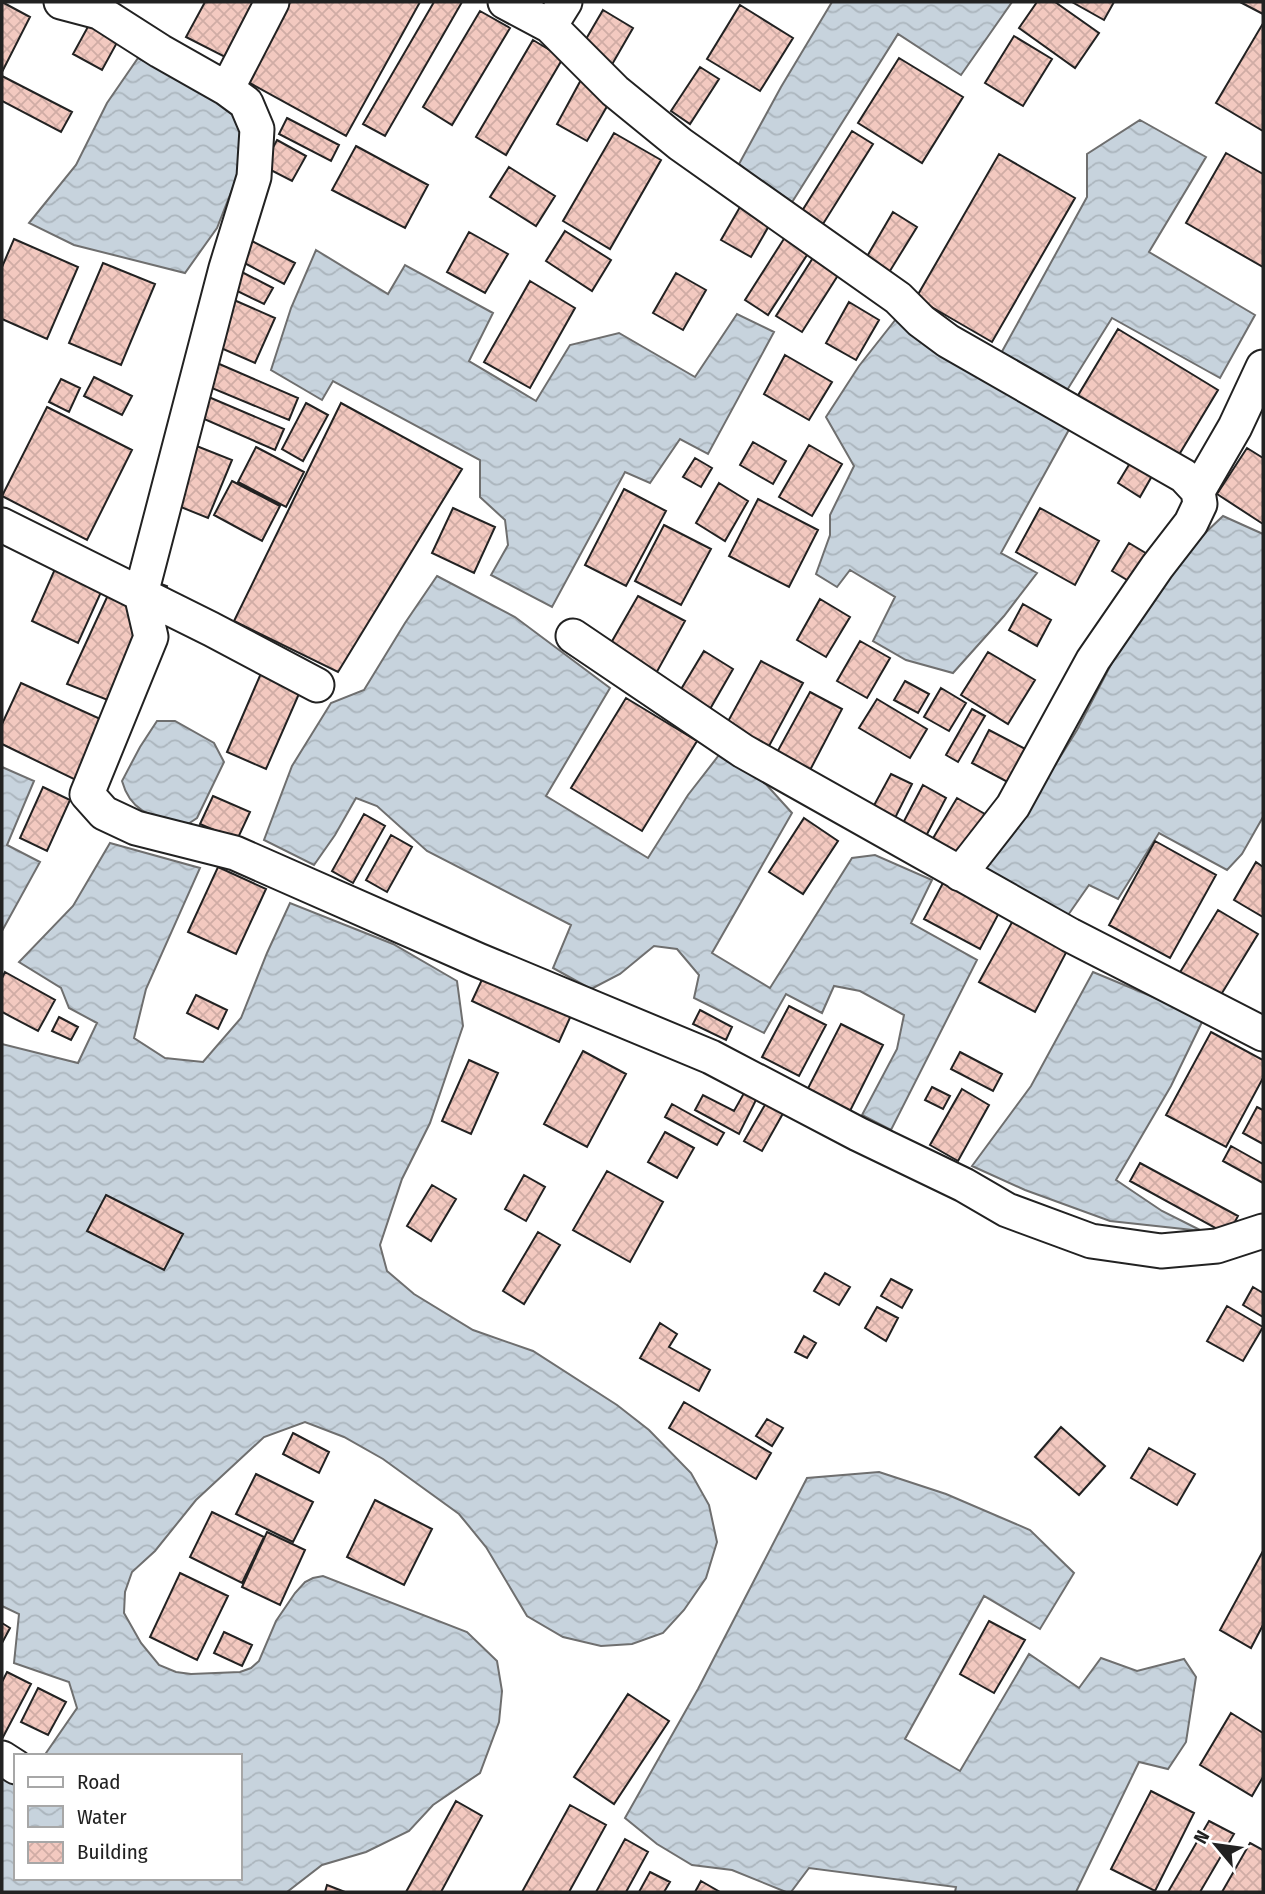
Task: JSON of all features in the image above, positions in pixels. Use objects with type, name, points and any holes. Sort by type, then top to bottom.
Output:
[{"type":"street","points":[[61,2],[99,12],[227,89],[246,103],[257,129],[254,177],[226,268],[141,594],[151,637],[87,794],[104,813],[136,828],[235,853],[478,960],[711,1057],[858,1134],[964,1185],[1007,1210],[1091,1241],[1161,1251],[1217,1247],[1263,1231]]},
{"type":"street","points":[[227,89],[272,2]]},
{"type":"street","points":[[505,2],[558,14],[615,91],[680,144],[898,298],[921,321],[948,341],[1184,476],[1198,491],[1200,504],[1191,523],[1093,660],[1013,806],[960,874]]},
{"type":"street","points":[[1198,491],[1235,427],[1263,367]]},
{"type":"street","points":[[2,525],[317,685]]},
{"type":"street","points":[[573,636],[743,751],[1070,934],[1263,1034]]},
{"type":"water","points":[[832,2],[1012,2],[961,75],[898,34],[789,207],[739,164]]},
{"type":"water","points":[[138,58],[191,84],[241,119],[246,154],[217,228],[185,273],[74,245],[29,223],[76,165],[107,103]]},
{"type":"water","points":[[1140,120],[1206,157],[1149,252],[1255,315],[1220,378],[1112,318],[1064,395],[999,357],[1087,197],[1087,154]]},
{"type":"water","points":[[316,250],[388,294],[405,265],[493,313],[469,361],[536,401],[570,345],[619,333],[695,377],[737,314],[774,332],[708,454],[680,439],[650,483],[625,472],[552,607],[491,575],[508,545],[505,520],[480,497],[480,460],[333,381],[322,400],[271,370],[291,308]]},
{"type":"water","points":[[896,319],[1071,426],[1001,553],[1037,573],[1004,616],[953,673],[906,660],[873,641],[895,597],[850,570],[837,587],[816,574],[830,535],[830,515],[854,466],[826,417],[859,366]]},
{"type":"water","points":[[1223,516],[1263,534],[1263,817],[1242,854],[1227,870],[1159,833],[1118,899],[1089,885],[1066,918],[982,871],[1027,810],[1077,730],[1118,651],[1182,555]]},
{"type":"water","points":[[437,576],[515,617],[610,688],[546,796],[648,858],[688,795],[719,755],[764,782],[792,813],[712,953],[770,988],[852,858],[875,855],[932,880],[911,923],[977,960],[891,1130],[862,1115],[897,1049],[904,1015],[860,991],[834,986],[822,1013],[786,994],[764,1033],[694,998],[699,975],[677,949],[654,946],[620,974],[591,989],[553,968],[571,925],[427,851],[377,806],[356,798],[314,865],[264,840],[292,766],[331,703],[364,690]]},
{"type":"water","points":[[157,721],[175,721],[214,743],[224,762],[197,818],[185,826],[154,817],[138,807],[131,801],[122,781]]},
{"type":"water","points":[[2,767],[34,781],[7,845],[40,862],[2,931]]},
{"type":"water","points":[[110,843],[200,868],[146,989],[134,1038],[165,1058],[203,1062],[241,1018],[290,903],[393,944],[457,981],[463,1026],[430,1123],[402,1179],[380,1245],[387,1271],[414,1294],[473,1330],[533,1351],[617,1405],[649,1430],[691,1473],[709,1505],[717,1542],[706,1578],[684,1610],[663,1633],[632,1644],[601,1646],[563,1637],[527,1616],[486,1547],[459,1514],[383,1459],[344,1437],[305,1422],[264,1437],[196,1500],[155,1551],[132,1572],[125,1592],[124,1613],[141,1643],[159,1665],[176,1672],[191,1674],[240,1672],[251,1668],[259,1661],[276,1621],[295,1593],[305,1582],[323,1576],[467,1632],[497,1661],[502,1691],[499,1722],[480,1773],[433,1805],[409,1831],[366,1852],[322,1865],[287,1892],[2,1892],[2,1776],[14,1783],[14,1880],[242,1880],[242,1754],[45,1754],[77,1708],[69,1682],[14,1663],[19,1614],[2,1606],[2,1044],[78,1063],[97,1023],[69,1008],[61,988],[19,962],[73,906]]},
{"type":"water","points":[[1093,972],[1182,1009],[1202,1022],[1171,1086],[1116,1180],[1162,1211],[1202,1231],[1110,1221],[1025,1190],[972,1166],[1031,1086]]},
{"type":"water","points":[[879,1472],[946,1494],[1030,1530],[1074,1573],[1040,1629],[984,1596],[905,1739],[960,1771],[1029,1654],[1079,1688],[1101,1658],[1137,1671],[1184,1659],[1196,1677],[1186,1742],[1168,1769],[1139,1762],[1076,1892],[955,1892],[956,1887],[809,1868],[791,1892],[786,1892],[732,1870],[692,1865],[657,1844],[625,1818],[698,1689],[807,1478]]},
{"type":"building","points":[[2,2],[30,17],[2,72]]},
{"type":"building","points":[[205,2],[257,2],[227,58],[186,37]]},
{"type":"building","points":[[290,2],[420,2],[346,136],[246,81]]},
{"type":"building","points":[[434,2],[462,2],[385,136],[363,124]]},
{"type":"building","points":[[1037,2],[1055,2],[1099,33],[1075,68],[1019,28]]},
{"type":"building","points":[[1072,2],[1114,2],[1104,20]]},
{"type":"building","points":[[1240,2],[1263,2],[1263,14]]},
{"type":"building","points":[[740,5],[793,38],[760,91],[707,59]]},
{"type":"building","points":[[603,10],[633,28],[610,68],[579,51]]},
{"type":"building","points":[[480,11],[510,28],[452,125],[423,107]]},
{"type":"building","points":[[90,23],[119,39],[102,70],[73,54]]},
{"type":"building","points":[[1263,26],[1263,131],[1216,103]]},
{"type":"building","points":[[1014,36],[1052,59],[1023,106],[985,83]]},
{"type":"building","points":[[533,40],[563,58],[506,155],[476,137]]},
{"type":"building","points":[[899,58],[963,97],[922,163],[858,123]]},
{"type":"building","points":[[700,67],[719,79],[690,124],[671,111]]},
{"type":"building","points":[[2,76],[72,112],[61,132],[2,101]]},
{"type":"building","points":[[582,78],[613,96],[587,141],[557,124]]},
{"type":"building","points":[[287,118],[339,145],[331,161],[279,134]]},
{"type":"building","points":[[852,131],[873,144],[823,224],[802,211]]},
{"type":"building","points":[[614,133],[661,160],[610,249],[563,221]]},
{"type":"building","points":[[277,140],[306,156],[292,181],[263,166]]},
{"type":"building","points":[[356,146],[428,185],[405,228],[332,190]]},
{"type":"building","points":[[1226,153],[1263,174],[1263,267],[1186,223]]},
{"type":"building","points":[[999,154],[1075,198],[992,342],[916,298]]},
{"type":"building","points":[[509,167],[555,196],[536,226],[490,197]]},
{"type":"building","points":[[744,200],[774,217],[751,257],[721,240]]},
{"type":"building","points":[[893,212],[917,227],[885,279],[862,265]]},
{"type":"building","points":[[565,231],[611,260],[592,291],[546,261]]},
{"type":"building","points":[[469,232],[508,254],[485,293],[447,272]]},
{"type":"building","points":[[787,234],[811,249],[768,315],[745,300]]},
{"type":"building","points":[[14,239],[78,267],[47,339],[2,319],[2,267]]},
{"type":"building","points":[[248,239],[295,263],[284,284],[237,259]]},
{"type":"building","points":[[816,253],[842,269],[802,332],[776,316]]},
{"type":"building","points":[[103,263],[155,284],[121,365],[69,343]]},
{"type":"building","points":[[236,269],[273,288],[264,304],[227,286]]},
{"type":"building","points":[[676,273],[706,290],[683,330],[653,313]]},
{"type":"building","points":[[530,281],[575,308],[530,388],[484,362]]},
{"type":"building","points":[[234,300],[275,318],[255,363],[214,345]]},
{"type":"building","points":[[849,302],[879,320],[856,360],[826,343]]},
{"type":"building","points":[[1118,329],[1218,390],[1174,463],[1074,402]]},
{"type":"building","points":[[785,355],[832,382],[809,420],[764,394]]},
{"type":"building","points":[[217,363],[298,398],[289,420],[207,386]]},
{"type":"building","points":[[94,377],[132,396],[122,415],[84,396]]},
{"type":"building","points":[[61,379],[80,388],[69,412],[49,402]]},
{"type":"building","points":[[204,395],[284,429],[275,450],[195,415]]},
{"type":"building","points":[[306,403],[328,415],[303,461],[282,449]]},
{"type":"building","points":[[341,403],[462,469],[338,672],[234,621]]},
{"type":"building","points":[[47,407],[132,450],[87,540],[2,496]]},
{"type":"building","points":[[753,442],[786,461],[773,484],[740,465]]},
{"type":"building","points":[[194,445],[232,460],[208,518],[171,503]]},
{"type":"building","points":[[809,445],[842,464],[812,516],[779,497]]},
{"type":"building","points":[[256,447],[304,472],[286,507],[238,482]]},
{"type":"building","points":[[1247,448],[1263,458],[1263,524],[1217,494]]},
{"type":"building","points":[[695,458],[712,468],[701,487],[683,477]]},
{"type":"building","points":[[1130,463],[1152,476],[1140,497],[1118,483]]},
{"type":"building","points":[[232,481],[280,506],[262,541],[214,515]]},
{"type":"building","points":[[719,483],[748,501],[725,541],[696,523]]},
{"type":"building","points":[[624,489],[666,511],[626,586],[585,565]]},
{"type":"building","points":[[758,499],[818,530],[789,587],[729,556]]},
{"type":"building","points":[[453,508],[495,527],[474,573],[432,553]]},
{"type":"building","points":[[1040,508],[1099,541],[1075,585],[1016,552]]},
{"type":"building","points":[[664,525],[711,549],[681,605],[635,581]]},
{"type":"building","points":[[1129,543],[1154,558],[1137,586],[1112,571]]},
{"type":"building","points":[[55,569],[102,590],[78,643],[32,621]]},
{"type":"building","points":[[120,569],[167,586],[128,708],[67,684]]},
{"type":"building","points":[[638,596],[685,621],[654,677],[607,650]]},
{"type":"building","points":[[820,599],[850,617],[826,657],[797,640]]},
{"type":"building","points":[[1023,604],[1051,620],[1037,646],[1009,630]]},
{"type":"building","points":[[860,641],[890,658],[867,698],[837,681]]},
{"type":"building","points":[[704,651],[733,669],[710,709],[680,691]]},
{"type":"building","points":[[988,652],[1035,680],[1008,724],[961,695]]},
{"type":"building","points":[[761,661],[803,683],[768,748],[726,725]]},
{"type":"building","points":[[262,671],[302,687],[266,769],[227,752]]},
{"type":"building","points":[[905,681],[929,694],[918,713],[894,700]]},
{"type":"building","points":[[21,683],[107,722],[82,783],[2,744],[2,724]]},
{"type":"building","points":[[941,688],[966,703],[949,731],[924,717]]},
{"type":"building","points":[[810,692],[842,709],[808,774],[775,756]]},
{"type":"building","points":[[626,698],[697,741],[642,831],[571,788]]},
{"type":"building","points":[[877,699],[927,729],[910,758],[859,728]]},
{"type":"building","points":[[972,709],[985,716],[958,762],[946,755]]},
{"type":"building","points":[[989,730],[1033,753],[1015,786],[972,763]]},
{"type":"building","points":[[891,774],[912,784],[894,820],[872,809]]},
{"type":"building","points":[[923,785],[946,798],[926,836],[903,823]]},
{"type":"building","points":[[43,787],[70,800],[47,851],[20,838]]},
{"type":"building","points":[[213,796],[250,812],[237,840],[200,824]]},
{"type":"building","points":[[957,798],[985,814],[960,857],[932,840]]},
{"type":"building","points":[[364,814],[385,826],[353,883],[332,871]]},
{"type":"building","points":[[804,818],[838,841],[803,894],[769,872]]},
{"type":"building","points":[[391,835],[412,847],[387,892],[366,880]]},
{"type":"building","points":[[1155,841],[1216,875],[1170,958],[1109,925]]},
{"type":"building","points":[[1256,862],[1263,867],[1263,917],[1234,900]]},
{"type":"building","points":[[218,867],[266,889],[236,954],[188,932]]},
{"type":"building","points":[[944,881],[1000,911],[980,949],[924,919]]},
{"type":"building","points":[[1218,910],[1258,934],[1219,998],[1179,974]]},
{"type":"building","points":[[1016,915],[1070,945],[1035,1012],[979,982]]},
{"type":"building","points":[[486,971],[573,1011],[559,1042],[472,1001]]},
{"type":"building","points":[[5,972],[55,1000],[38,1031],[2,1012],[2,978]]},
{"type":"building","points":[[196,995],[227,1010],[218,1029],[187,1013]]},
{"type":"building","points":[[789,1006],[826,1025],[799,1076],[762,1057]]},
{"type":"building","points":[[700,1010],[732,1027],[726,1040],[693,1024]]},
{"type":"building","points":[[59,1017],[78,1027],[71,1040],[52,1031]]},
{"type":"building","points":[[841,1024],[883,1045],[845,1121],[802,1100]]},
{"type":"building","points":[[1211,1032],[1263,1060],[1263,1078],[1226,1147],[1166,1115]]},
{"type":"building","points":[[583,1051],[626,1074],[587,1147],[544,1124]]},
{"type":"building","points":[[960,1052],[1002,1074],[993,1091],[951,1069]]},
{"type":"building","points":[[469,1060],[498,1073],[471,1134],[442,1121]]},
{"type":"building","points":[[748,1086],[760,1092],[739,1134],[695,1110],[703,1095],[734,1111]]},
{"type":"building","points":[[932,1087],[950,1096],[943,1109],[925,1100]]},
{"type":"building","points":[[962,1089],[989,1105],[958,1161],[930,1145]]},
{"type":"building","points":[[769,1098],[786,1108],[762,1151],[744,1141]]},
{"type":"building","points":[[672,1104],[724,1133],[717,1145],[665,1117]]},
{"type":"building","points":[[1257,1107],[1263,1110],[1263,1144],[1243,1133]]},
{"type":"building","points":[[665,1132],[694,1148],[677,1178],[648,1162]]},
{"type":"building","points":[[1231,1146],[1263,1164],[1263,1183],[1223,1161]]},
{"type":"building","points":[[1140,1163],[1238,1216],[1228,1235],[1130,1181]]},
{"type":"building","points":[[607,1171],[663,1202],[630,1262],[573,1230]]},
{"type":"building","points":[[524,1175],[545,1187],[526,1221],[505,1209]]},
{"type":"building","points":[[432,1185],[456,1199],[431,1241],[407,1226]]},
{"type":"building","points":[[106,1195],[183,1234],[164,1270],[87,1231]]},
{"type":"building","points":[[538,1232],[560,1245],[524,1304],[503,1291]]},
{"type":"building","points":[[825,1273],[850,1287],[839,1305],[814,1291]]},
{"type":"building","points":[[891,1279],[912,1290],[902,1308],[881,1296]]},
{"type":"building","points":[[1253,1287],[1263,1293],[1263,1317],[1243,1305]]},
{"type":"building","points":[[1227,1306],[1263,1327],[1243,1361],[1207,1341]]},
{"type":"building","points":[[877,1307],[898,1318],[886,1341],[865,1328]]},
{"type":"building","points":[[660,1323],[677,1334],[669,1347],[710,1370],[699,1391],[640,1358]]},
{"type":"building","points":[[804,1336],[816,1343],[807,1358],[795,1352]]},
{"type":"building","points":[[684,1402],[771,1453],[756,1479],[669,1428]]},
{"type":"building","points":[[767,1419],[783,1428],[772,1446],[756,1436]]},
{"type":"building","points":[[1061,1427],[1105,1466],[1079,1495],[1035,1457]]},
{"type":"building","points":[[293,1433],[329,1452],[319,1473],[283,1454]]},
{"type":"building","points":[[1149,1448],[1195,1474],[1177,1505],[1131,1478]]},
{"type":"building","points":[[256,1474],[313,1502],[293,1542],[236,1514]]},
{"type":"building","points":[[375,1500],[432,1529],[404,1585],[347,1557]]},
{"type":"building","points":[[212,1512],[264,1537],[242,1583],[190,1557]]},
{"type":"building","points":[[267,1532],[305,1550],[280,1605],[242,1587]]},
{"type":"building","points":[[1263,1551],[1263,1625],[1251,1648],[1220,1630]]},
{"type":"building","points":[[180,1573],[228,1596],[197,1660],[150,1637]]},
{"type":"building","points":[[989,1621],[1025,1640],[994,1693],[960,1674]]},
{"type":"building","points":[[2,1623],[10,1628],[2,1643]]},
{"type":"building","points":[[224,1632],[252,1645],[242,1666],[214,1653]]},
{"type":"building","points":[[7,1672],[31,1684],[2,1739],[2,1682]]},
{"type":"building","points":[[38,1688],[66,1702],[48,1735],[21,1722]]},
{"type":"building","points":[[628,1694],[669,1721],[614,1804],[574,1777]]},
{"type":"building","points":[[1231,1713],[1263,1733],[1263,1777],[1252,1796],[1200,1765]]},
{"type":"building","points":[[1151,1791],[1194,1813],[1155,1891],[1111,1869]]},
{"type":"building","points":[[456,1801],[482,1816],[441,1892],[406,1892]]},
{"type":"building","points":[[570,1805],[606,1825],[569,1892],[522,1892]]},
{"type":"building","points":[[1209,1821],[1234,1834],[1200,1892],[1168,1892]]},
{"type":"building","points":[[625,1839],[648,1852],[626,1892],[596,1892]]},
{"type":"building","points":[[1250,1843],[1263,1850],[1263,1892],[1222,1892]]},
{"type":"building","points":[[650,1872],[670,1882],[664,1892],[639,1892]]},
{"type":"building","points":[[701,1881],[720,1892],[695,1892]]},
{"type":"building","points":[[327,1885],[345,1892],[325,1892]]}]
